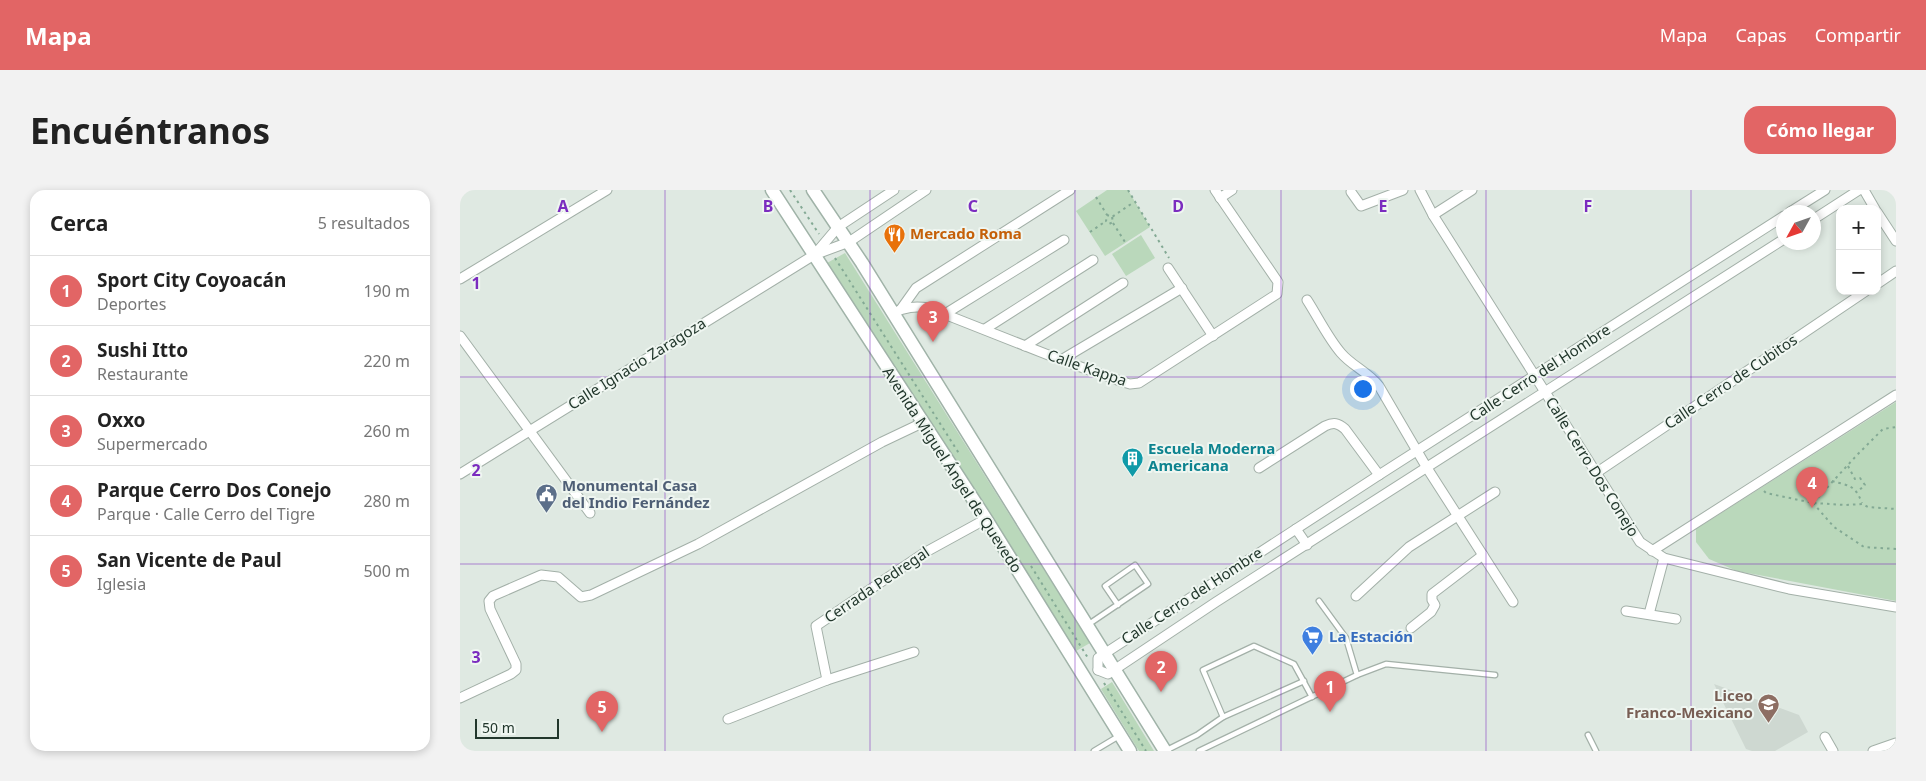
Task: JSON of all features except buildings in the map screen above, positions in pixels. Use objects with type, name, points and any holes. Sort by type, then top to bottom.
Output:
[{"type":"main road","name":"Avenida Miguel Ángel de Quevedo","points":[[772,190],[986,519],[1130,751]]},
{"type":"main road","name":"Avenida Miguel Ángel de Quevedo","points":[[813,190],[897,311],[1086,626],[1165,751]]},
{"type":"street","points":[[460,279],[607,190]]},
{"type":"street","name":"Calle Ignacio Zaragoza","points":[[814,255],[838,227],[894,190]]},
{"type":"street","name":"Calle Ignacio Zaragoza","points":[[460,474],[814,255],[848,242],[926,190]]},
{"type":"street","points":[[897,311],[916,288],[1070,190]]},
{"type":"street","points":[[1218,194],[1232,190]]},
{"type":"street","points":[[1351,192],[1361,206],[1403,190]]},
{"type":"street","name":"Calle Cerro Dos Conejo","points":[[1420,190],[1433,215],[1640,542],[1664,558],[1789,589],[1896,607]]},
{"type":"street","points":[[1433,215],[1472,190]]},
{"type":"street","points":[[1801,205],[1825,190]]},
{"type":"street","points":[[1821,214],[1859,190]]},
{"type":"street","points":[[1864,190],[1873,205]]},
{"type":"street","name":"Calle Kappa","points":[[897,311],[915,306],[929,308],[1123,382],[1130,384],[1139,383],[1277,294],[1278,282],[1218,194]]},
{"type":"street","points":[[1881,218],[1896,241]]},
{"type":"street","name":"Calle Cerro del Hombre","points":[[1104,654],[1379,475],[1776,221]]},
{"type":"street","points":[[945,314],[1064,240]]},
{"type":"street","name":"Calle Cerro del Hombre","points":[[1114,670],[1216,602],[1776,244]]},
{"type":"street","points":[[985,329],[1093,260]]},
{"type":"street","points":[[1170,266],[1213,336]]},
{"type":"street","points":[[1881,281],[1896,271]]},
{"type":"street","points":[[1025,346],[1123,284]]},
{"type":"street","points":[[1062,360],[1182,288]]},
{"type":"street","name":"Calle Cerro de Cubitos","points":[[1596,473],[1860,295]]},
{"type":"street","points":[[1308,300],[1340,352],[1349,361],[1370,375],[1379,386],[1458,517],[1513,602]]},
{"type":"street","points":[[460,336],[590,513]]},
{"type":"street","points":[[1652,551],[1760,484],[1896,395]]},
{"type":"street","points":[[460,698],[516,670],[516,664],[490,609],[489,602],[493,596],[541,575],[558,577],[581,597],[591,595],[698,544],[882,442],[922,423]]},
{"type":"street","points":[[1259,468],[1324,426],[1332,423],[1340,424],[1345,429],[1379,475]]},
{"type":"street","points":[[1356,596],[1409,546],[1496,492]]},
{"type":"street","name":"Cerrada Pedregal","points":[[827,680],[816,626],[924,553],[986,519]]},
{"type":"street","points":[[1296,529],[1307,545]]},
{"type":"street","points":[[1411,628],[1431,612],[1435,605],[1432,600],[1432,594],[1483,555]]},
{"type":"street","points":[[1649,614],[1664,558]]},
{"type":"street","points":[[1626,611],[1676,619]]},
{"type":"street","points":[[728,719],[827,680],[914,652]]},
{"type":"street","points":[[1097,670],[1098,658],[1104,654]]},
{"type":"street","points":[[1084,678],[1097,670]]},
{"type":"street","points":[[1097,670],[1108,674],[1114,670]]},
{"type":"street","points":[[1825,737],[1833,751]]},
{"type":"street","points":[[1873,751],[1896,743]]},
{"type":"lane","points":[[1086,626],[1148,584],[1135,565],[1105,586],[1118,604]]},
{"type":"lane","points":[[1320,601],[1346,638],[1357,675]]},
{"type":"lane","points":[[1223,716],[1203,670],[1254,646],[1294,664],[1312,697]]},
{"type":"lane","points":[[1199,751],[1357,675],[1386,664],[1495,676]]},
{"type":"lane","points":[[1165,751],[1198,735],[1223,716],[1304,681]]},
{"type":"lane","points":[[1094,751],[1120,735]]},
{"type":"lane","points":[[1588,735],[1596,751]]},
{"type":"path","points":[[790,190],[825,242]]},
{"type":"path","points":[[1128,190],[1170,266]]},
{"type":"path","points":[[1096,197],[1107,215],[1112,217]]},
{"type":"path","points":[[1112,217],[1135,202]]},
{"type":"path","points":[[1090,232],[1106,221],[1107,215]]},
{"type":"path","points":[[1112,217],[1125,242]]},
{"type":"path","points":[[1106,221],[1109,224],[1113,222]]},
{"type":"path","points":[[1813,502],[1883,430],[1896,427]]},
{"type":"path","points":[[1847,465],[1855,479]]},
{"type":"path","points":[[1855,479],[1860,478],[1864,485],[1857,492]]},
{"type":"path","points":[[1851,486],[1855,479]]},
{"type":"path","points":[[1832,482],[1851,486],[1857,492],[1862,504]]},
{"type":"path","points":[[1760,484],[1766,493],[1813,502],[1846,505],[1862,504],[1896,509]]},
{"type":"path","points":[[1813,502],[1834,527],[1864,548],[1896,549]]},
{"type":"path","points":[[1097,670],[1146,751]]},
{"type":"shaded area","name":"Liceo Franco-Mexicano","points":[[1714,684],[1799,715],[1808,732],[1775,751],[1752,751],[1746,749]]},
{"type":"green space","points":[[1107,190],[1128,190],[1150,227],[1105,256],[1076,211]]},
{"type":"green space","points":[[1141,235],[1155,258],[1126,276],[1112,254]]},
{"type":"green space","points":[[845,253],[1090,643],[1076,651],[827,263]]},
{"type":"green space","points":[[1896,402],[1896,601],[1737,571],[1709,559],[1696,542],[1696,529]]},
{"type":"green space","points":[[1112,682],[1154,751],[1139,751],[1101,689]]},
{"type":"place","name":"Mercado Roma","points":[[894,253]]},
{"type":"place","name":"Oxxo","points":[[933,342]]},
{"type":"place","name":"Escuela Moderna Americana","points":[[1132,477]]},
{"type":"place","name":"Parque Cerro Dos Conejo","points":[[1812,508]]},
{"type":"place","name":"Monumental Casa del Indio Fernández","points":[[546,514]]},
{"type":"place","name":"La Estación","points":[[1313,656]]},
{"type":"place","name":"Sushi Itto","points":[[1161,692]]},
{"type":"place","name":"Sport City Coyoacán","points":[[1330,712]]},
{"type":"place","name":"Liceo Franco-Mexicano","points":[[1769,724]]},
{"type":"place","name":"San Vicente de Paul","points":[[602,732]]}]
